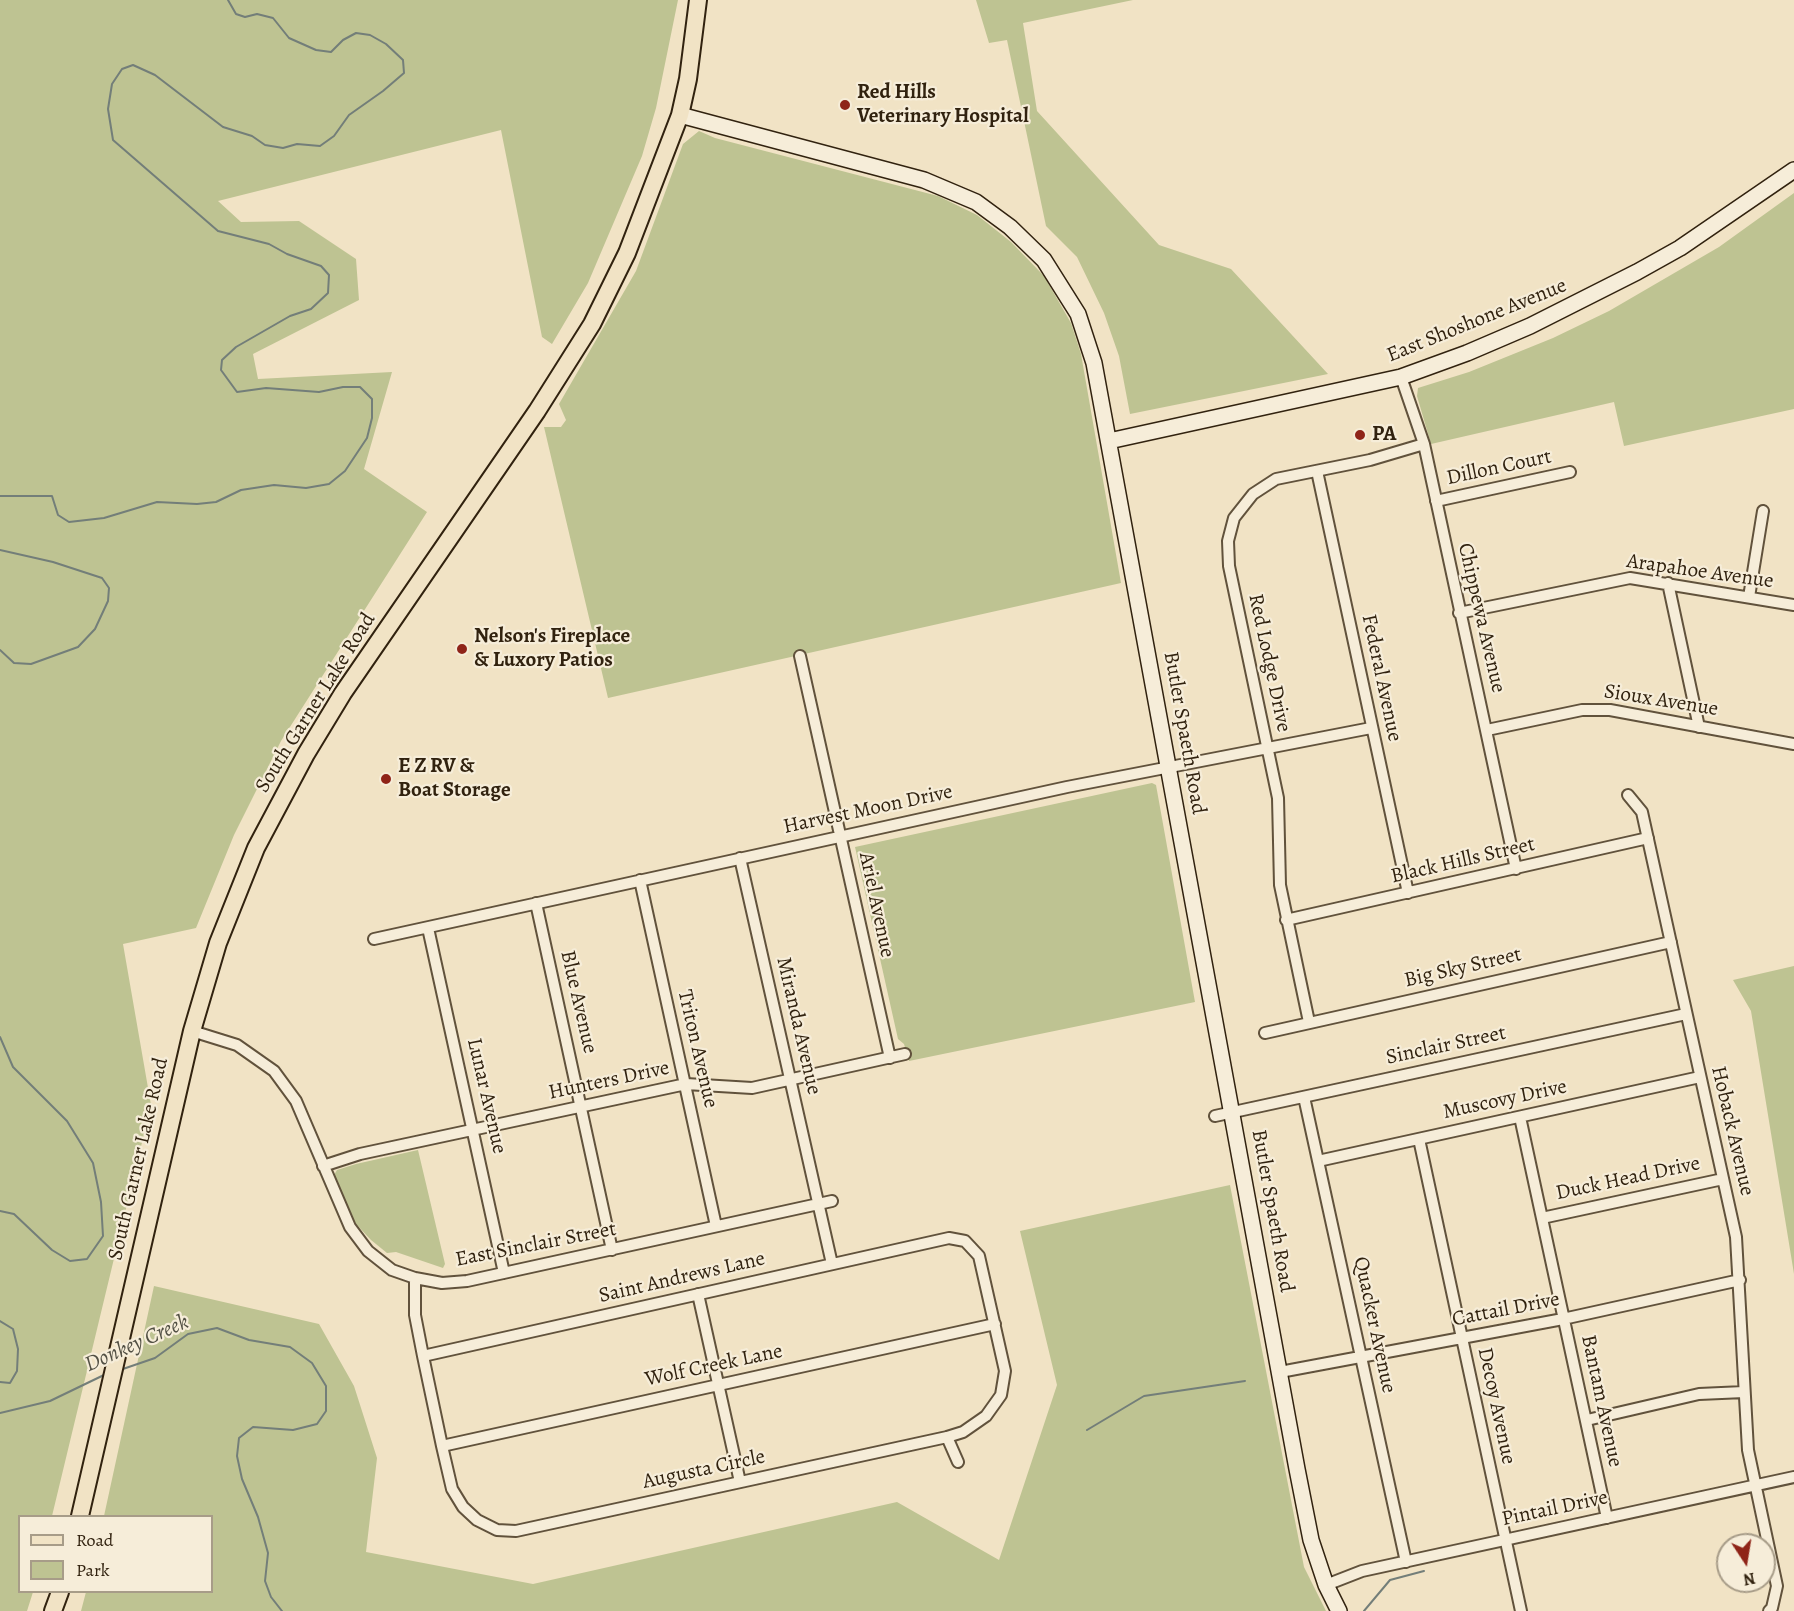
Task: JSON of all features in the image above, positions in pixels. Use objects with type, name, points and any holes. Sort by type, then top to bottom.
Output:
[{"type":"main road","name":"South Garner Lake Road","points":[[80,1515],[192,1031],[218,943],[256,848],[306,754],[367,657],[537,411],[592,324],[627,253],[680,115],[688,79],[698,0]]},
{"type":"main road","name":"Butler Spaeth Road","points":[[680,115],[924,180],[950,190],[994,214],[1044,260],[1078,314],[1094,363],[1311,1540],[1326,1585],[1339,1611]]},
{"type":"main road","name":"East Shoshone Avenue","points":[[1108,441],[1401,377],[1530,327],[1591,297],[1680,248],[1794,170]]},
{"type":"main road","points":[[53,1611],[60,1593]]},
{"type":"street","name":"Chippewa Avenue","points":[[1401,377],[1424,444],[1516,869]]},
{"type":"street","name":"Red Lodge Drive","points":[[1309,1022],[1280,885],[1278,798],[1229,566],[1228,541],[1234,518],[1253,494],[1276,480],[1424,444]]},
{"type":"street","name":"Federal Avenue","points":[[1317,471],[1408,893]]},
{"type":"street","name":"Dillon Court","points":[[1436,501],[1570,472]]},
{"type":"street","points":[[1749,597],[1763,511]]},
{"type":"street","name":"Arapahoe Avenue","points":[[1459,613],[1606,581],[1630,578],[1794,605]]},
{"type":"street","points":[[1668,583],[1700,728]]},
{"type":"street","name":"Ariel Avenue","points":[[800,656],[890,1058]]},
{"type":"street","name":"Sioux Avenue","points":[[1487,730],[1582,710],[1610,710],[1794,744]]},
{"type":"street","name":"Harvest Moon Drive","points":[[374,939],[1066,787],[1371,728]]},
{"type":"street","name":"Hoback Avenue","points":[[1628,795],[1642,812],[1736,1237],[1748,1450],[1777,1586],[1772,1608],[1768,1611]]},
{"type":"street","name":"Black Hills Street","points":[[1286,920],[1648,838]]},
{"type":"street","name":"Miranda Avenue","points":[[740,858],[832,1264]]},
{"type":"street","name":"Triton Avenue","points":[[640,880],[716,1226]]},
{"type":"street","name":"Blue Avenue","points":[[536,903],[612,1250]]},
{"type":"street","name":"Lunar Avenue","points":[[428,928],[504,1273]]},
{"type":"street","name":"Big Sky Street","points":[[1265,1033],[1671,942]]},
{"type":"street","name":"Sinclair Street","points":[[1215,1116],[1686,1014]]},
{"type":"street","name":"East Sinclair Street","points":[[192,1031],[237,1045],[274,1071],[296,1101],[350,1227],[368,1251],[392,1270],[415,1278],[442,1283],[467,1281],[832,1201]]},
{"type":"street","name":"Hunters Drive","points":[[323,1166],[360,1154],[686,1084],[752,1088],[905,1054]]},
{"type":"street","name":"Muscovy Drive","points":[[1318,1161],[1700,1077]]},
{"type":"street","name":"Quacker Avenue","points":[[1304,1097],[1406,1562]]},
{"type":"street","name":"Bantam Avenue","points":[[1520,1116],[1587,1420],[1606,1518]]},
{"type":"street","name":"Decoy Avenue","points":[[1419,1138],[1521,1611]]},
{"type":"street","name":"Duck Head Drive","points":[[1542,1218],[1723,1179]]},
{"type":"street","name":"Augusta Circle","points":[[415,1278],[415,1315],[452,1489],[463,1507],[477,1520],[497,1530],[516,1531],[963,1432],[986,1416],[1000,1395],[1005,1371],[979,1256],[965,1241],[949,1238]]},
{"type":"street","name":"Saint Andrews Lane","points":[[423,1356],[949,1238]]},
{"type":"street","name":"Cattail Drive","points":[[1280,1372],[1563,1319],[1740,1281]]},
{"type":"street","points":[[698,1294],[740,1482]]},
{"type":"street","name":"Wolf Creek Lane","points":[[442,1446],[994,1324]]},
{"type":"street","points":[[1587,1420],[1699,1394],[1744,1392]]},
{"type":"street","points":[[947,1437],[958,1462]]},
{"type":"street","name":"Pintail Drive","points":[[1326,1585],[1362,1571],[1794,1477]]},
{"type":"green space","points":[[0,0],[678,0],[656,108],[642,156],[588,283],[552,344],[542,337],[501,130],[218,201],[241,222],[299,221],[356,259],[359,300],[253,354],[258,379],[392,372],[364,469],[427,512],[281,741],[234,835],[196,928],[123,944],[151,1105],[52,1515],[18,1515],[18,1593],[33,1593],[27,1611],[0,1611]]},
{"type":"green space","points":[[976,0],[1133,0],[1023,23],[1037,111],[1159,245],[1231,269],[1328,374],[1130,414],[1119,356],[1104,313],[1077,257],[1046,226],[1007,40],[989,43]]},
{"type":"green space","points":[[699,131],[715,138],[938,196],[977,215],[1011,242],[1044,276],[1071,323],[1081,354],[1121,583],[608,698],[544,427],[561,427],[566,420],[559,404],[636,271],[683,144]]},
{"type":"green space","points":[[1794,193],[1794,409],[1624,446],[1614,402],[1431,444],[1417,396],[1418,388],[1469,372],[1553,338],[1609,311],[1719,247]]},
{"type":"green space","points":[[1152,783],[1156,785],[1195,1002],[909,1061],[904,1044],[898,1039],[855,847]]},
{"type":"green space","points":[[1794,966],[1794,1274],[1751,1011],[1733,980]]},
{"type":"green space","points":[[418,1150],[445,1264],[443,1268],[396,1252],[387,1253],[371,1240],[356,1224],[334,1175],[337,1170],[356,1164]]},
{"type":"green space","points":[[1230,1185],[1304,1567],[1326,1611],[81,1611],[86,1593],[213,1593],[213,1515],[104,1515],[154,1286],[319,1324],[354,1386],[377,1458],[366,1552],[533,1584],[897,1502],[999,1560],[1057,1385],[1020,1231]]},
{"type":"waterway","points":[[0,496],[52,496],[58,515],[69,522],[104,518],[157,502],[197,504],[216,502],[241,490],[274,485],[306,488],[329,484],[345,471],[367,438],[372,418],[372,399],[360,387],[343,387],[319,392],[266,388],[237,392],[221,370],[222,360],[236,347],[290,316],[311,309],[328,293],[329,275],[321,266],[287,254],[269,244],[218,231],[113,140],[108,109],[112,84],[122,69],[133,65],[155,75],[223,127],[252,136],[265,145],[283,148],[297,144],[320,146],[334,136],[349,115],[404,73],[403,60],[386,44],[370,35],[356,33],[343,40],[331,52],[316,50],[289,38],[273,18],[257,14],[245,17],[236,14],[228,0]]},
{"type":"waterway","points":[[0,550],[53,562],[102,578],[109,588],[108,601],[95,629],[78,647],[31,664],[14,663],[0,650]]},
{"type":"waterway","points":[[0,1037],[13,1067],[67,1121],[93,1163],[101,1202],[103,1236],[87,1259],[70,1261],[52,1250],[14,1214],[0,1211]]},
{"type":"waterway","points":[[0,1321],[13,1329],[18,1349],[17,1371],[10,1383],[0,1382]]},
{"type":"waterway","name":"Donkey Creek","points":[[120,1370],[155,1358],[188,1334],[217,1328],[249,1340],[290,1347],[312,1363],[326,1386],[326,1411],[317,1424],[293,1430],[253,1427],[239,1438],[237,1456],[242,1479],[258,1517],[268,1553],[265,1581],[271,1597],[282,1611]]},
{"type":"waterway","name":"Donkey Creek","points":[[0,1413],[50,1401],[106,1374]]},
{"type":"waterway","points":[[1087,1430],[1144,1396],[1245,1381]]},
{"type":"waterway","points":[[1364,1611],[1390,1580],[1424,1571]]},
{"type":"place","name":"Red Hills Veterinary Hospital","points":[[845,105]]},
{"type":"place","name":"PA","points":[[1360,435]]},
{"type":"place","name":"Nelson's Fireplace & Luxory Patios","points":[[462,649]]},
{"type":"place","name":"E Z RV & Boat Storage","points":[[386,779]]}]
